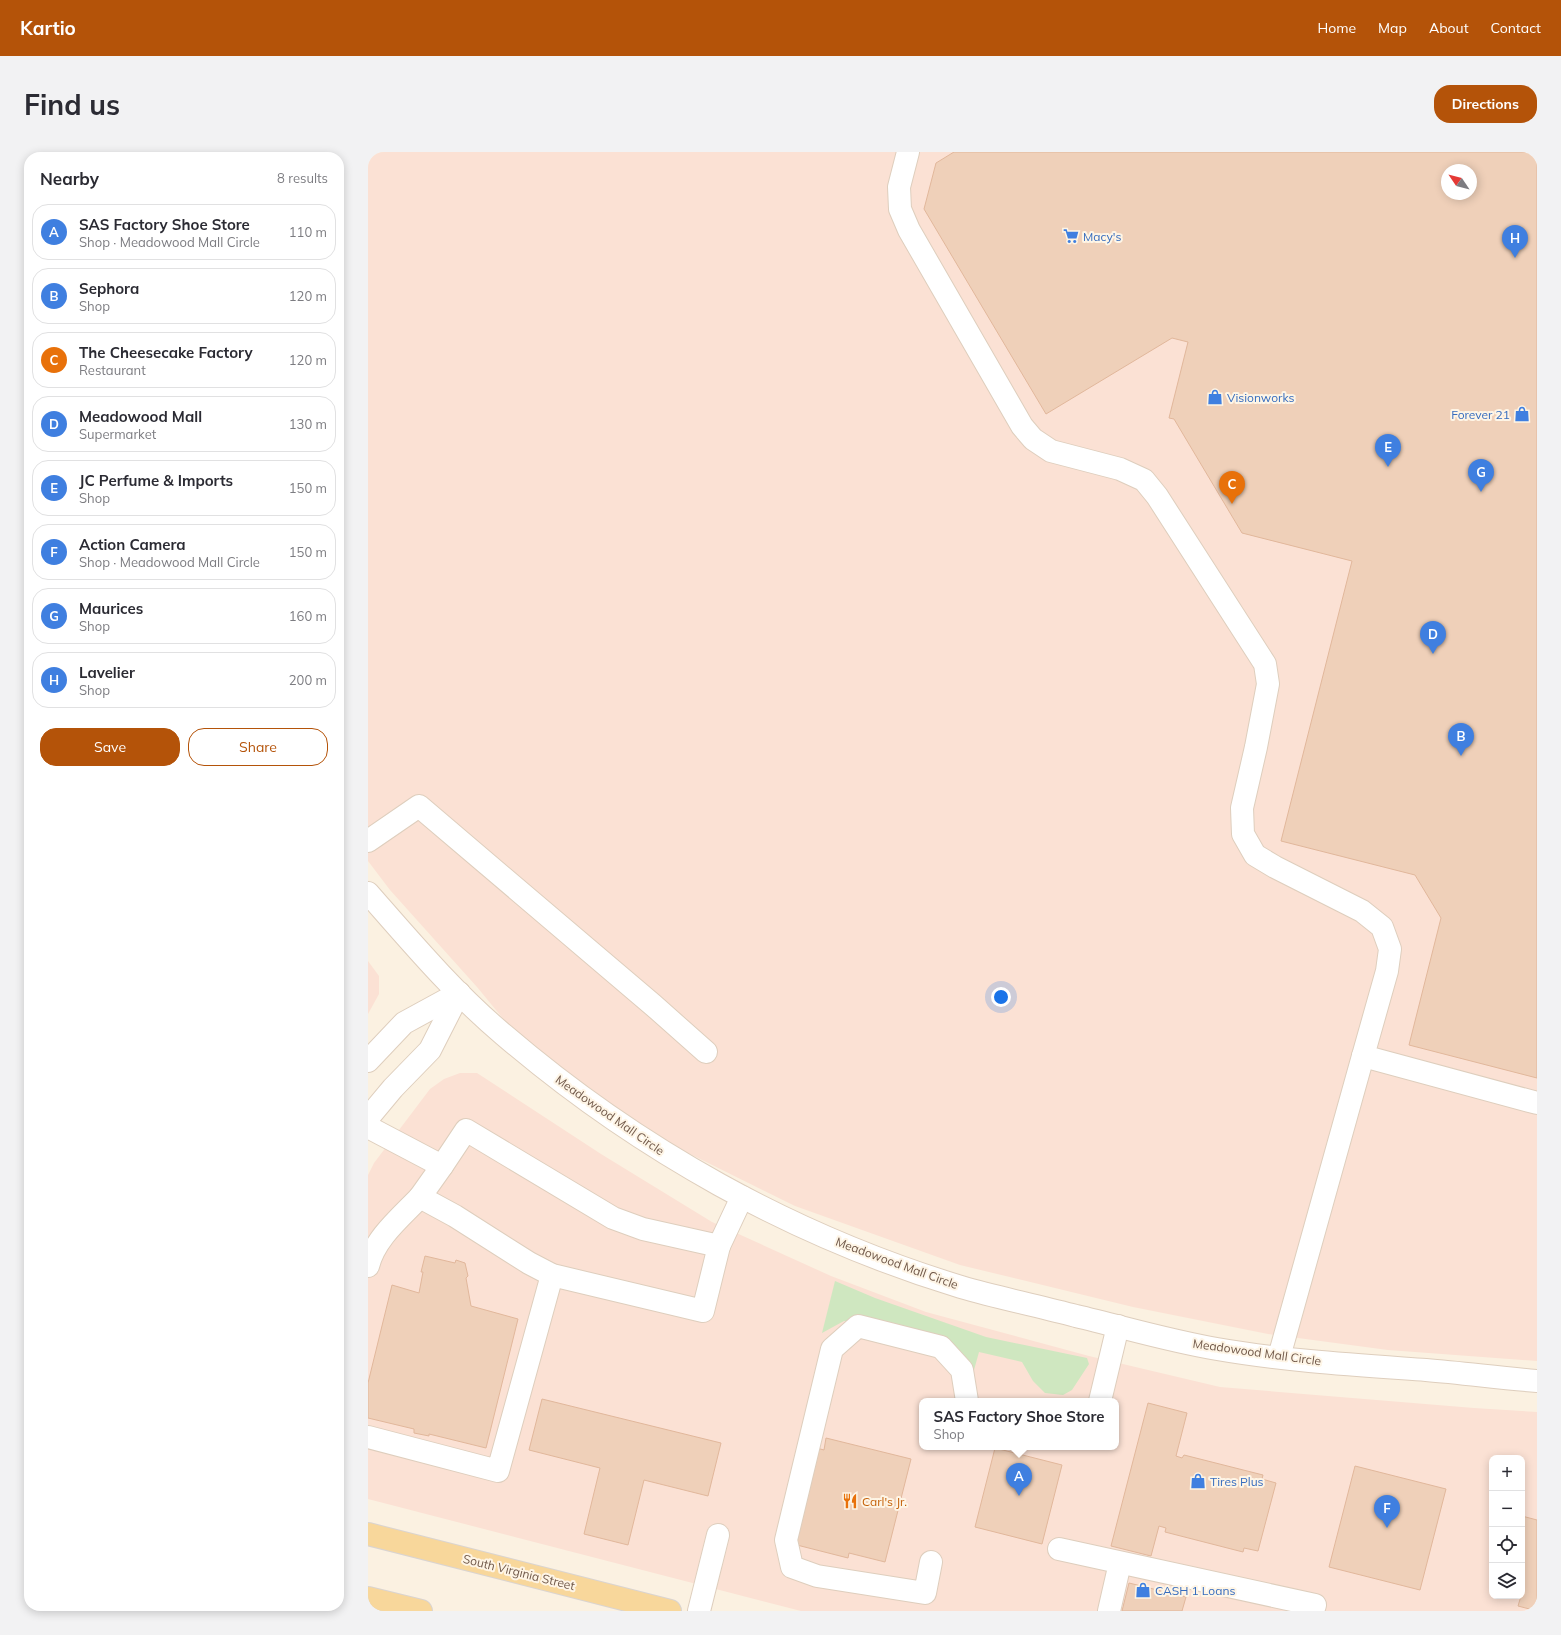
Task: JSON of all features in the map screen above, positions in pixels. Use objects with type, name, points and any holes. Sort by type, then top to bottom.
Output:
[{"type":"main road","name":"South Virginia Street","points":[[368,1534],[670,1611]]},
{"type":"main road","points":[[368,1598],[421,1611]]},
{"type":"street","points":[[908,152],[899,187],[900,209],[908,230],[1022,426],[1033,439],[1051,451],[1120,469],[1144,480],[1156,496],[1265,664],[1268,684],[1242,808],[1243,834],[1255,855],[1275,867],[1362,911],[1382,926],[1390,949],[1387,971],[1364,1056],[1279,1357]]},
{"type":"street","points":[[368,841],[419,806],[706,1052]]},
{"type":"street","name":"Meadowood Mall Circle","points":[[368,893],[416,948],[459,993],[504,1036],[609,1116],[675,1160],[742,1197],[837,1241],[873,1256],[962,1287],[1216,1349],[1354,1366],[1452,1372],[1537,1381]]},
{"type":"street","points":[[368,1061],[404,1023],[459,993]]},
{"type":"street","points":[[368,1118],[393,1088],[430,1050],[459,993]]},
{"type":"street","points":[[1364,1056],[1537,1102]]},
{"type":"street","points":[[368,1127],[442,1166]]},
{"type":"street","points":[[368,1266],[370,1256],[380,1240],[392,1225],[420,1197],[466,1130],[612,1218],[643,1229],[719,1246]]},
{"type":"street","points":[[420,1197],[455,1216],[529,1264],[552,1275],[703,1311],[719,1246],[742,1197]]},
{"type":"street","points":[[368,1437],[498,1471],[552,1275]]},
{"type":"street","points":[[931,1562],[925,1593],[817,1576],[792,1567],[786,1540],[832,1349],[858,1326],[941,1348],[962,1370],[967,1398]]},
{"type":"street","points":[[1101,1398],[1118,1326]]},
{"type":"street","points":[[699,1611],[718,1535]]},
{"type":"street","points":[[1059,1549],[1315,1605],[1313,1611]]},
{"type":"street","points":[[1109,1611],[1120,1563]]},
{"type":"shaded area","points":[[368,152],[1537,152],[1537,1361],[1388,1350],[1268,1334],[1133,1307],[960,1265],[795,1206],[680,1149],[568,1077],[528,1049],[477,987],[390,890],[368,861]]},
{"type":"shaded area","points":[[368,961],[379,976],[379,994],[368,1014]]},
{"type":"shaded area","points":[[460,1073],[477,1073],[601,1154],[712,1222],[831,1276],[926,1312],[1089,1356],[1220,1387],[1537,1412],[1537,1611],[801,1611],[368,1499],[368,1175],[374,1163],[430,1089],[444,1079]]},
{"type":"green space","points":[[835,1281],[875,1298],[986,1337],[1087,1358],[1089,1364],[1072,1390],[1063,1395],[1045,1393],[1033,1381],[1022,1362],[979,1352],[974,1370],[959,1350],[931,1337],[888,1325],[844,1321],[822,1333]]},
{"type":"building","points":[[954,152],[1537,152],[1537,1078],[1409,1045],[1441,918],[1415,875],[1281,841],[1352,561],[1242,533],[1174,419],[1169,418],[1188,342],[1172,338],[1046,414],[924,209],[936,163]]},
{"type":"building","points":[[425,1256],[455,1263],[456,1260],[465,1263],[471,1306],[518,1319],[486,1448],[429,1434],[429,1436],[414,1433],[414,1429],[368,1418],[368,1383],[392,1285],[419,1293],[423,1272],[421,1272]]},
{"type":"building","points":[[542,1399],[721,1443],[708,1496],[644,1480],[628,1545],[584,1534],[600,1468],[529,1450]]},
{"type":"building","name":"Tires Plus","points":[[1148,1403],[1187,1413],[1176,1456],[1182,1458],[1184,1455],[1263,1475],[1262,1479],[1276,1483],[1258,1551],[1244,1548],[1243,1552],[1165,1532],[1166,1528],[1159,1526],[1151,1556],[1111,1546]]},
{"type":"building","name":"Carl's Jr.","points":[[826,1438],[911,1459],[885,1562],[849,1553],[848,1558],[789,1543],[813,1447],[824,1450]]},
{"type":"building","points":[[994,1450],[1003,1450],[1062,1465],[1042,1544],[975,1527]]},
{"type":"building","points":[[1355,1466],[1446,1489],[1420,1590],[1329,1567]]},
{"type":"building","points":[[1525,1517],[1537,1520],[1537,1611],[1518,1606],[1520,1599],[1525,1599]]},
{"type":"building","name":"CASH 1 Loans","points":[[1129,1583],[1186,1597],[1182,1611],[1122,1611]]},
{"type":"place","name":"Macy's","points":[[1071,236]]},
{"type":"place","name":"Lavelier","points":[[1515,258]]},
{"type":"place","name":"Visionworks","points":[[1215,397]]},
{"type":"place","name":"Forever 21","points":[[1522,414]]},
{"type":"place","name":"JC Perfume & Imports","points":[[1388,467]]},
{"type":"place","name":"Maurices","points":[[1481,492]]},
{"type":"place","name":"The Cheesecake Factory","points":[[1232,504]]},
{"type":"place","name":"Meadowood Mall","points":[[1433,654]]},
{"type":"place","name":"Sephora","points":[[1461,756]]},
{"type":"place","name":"Tires Plus","points":[[1198,1481]]},
{"type":"place","name":"SAS Factory Shoe Store","points":[[1019,1496]]},
{"type":"place","name":"Carl's Jr.","points":[[850,1501]]},
{"type":"place","name":"Action Camera","points":[[1387,1528]]},
{"type":"place","name":"CASH 1 Loans","points":[[1143,1590]]}]
